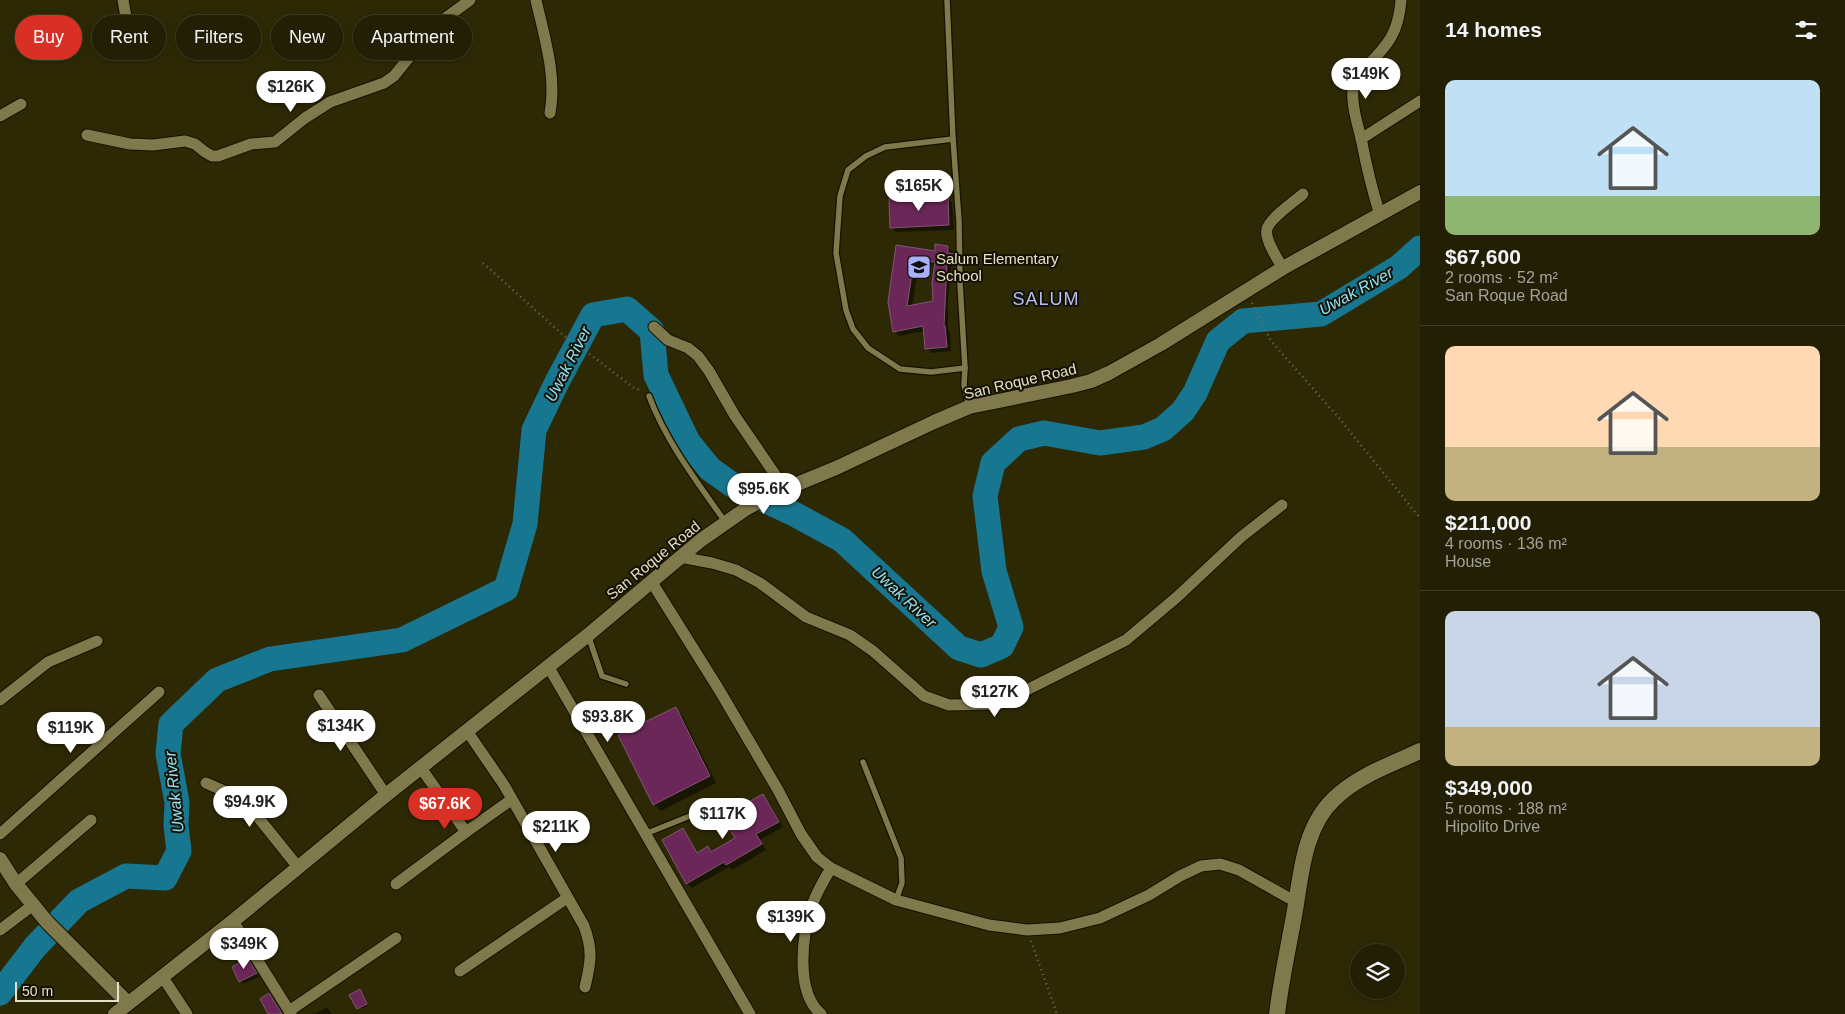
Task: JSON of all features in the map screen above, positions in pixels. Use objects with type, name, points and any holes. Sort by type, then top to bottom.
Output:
[{"type":"main road","points":[[1278,1014],[1281,982],[1296,902],[1306,853],[1313,830],[1332,800],[1346,788],[1368,775],[1420,751]]},
{"type":"street","points":[[123,0],[126,15]]},
{"type":"street","points":[[87,135],[153,145],[185,141],[195,144],[212,156],[218,156],[252,144],[275,142],[305,118],[330,102],[384,83],[394,76],[447,17],[470,0]]},
{"type":"street","points":[[536,0],[552,82],[550,113]]},
{"type":"street","points":[[1380,215],[1368,177],[1353,104],[1354,80],[1393,36],[1398,22],[1400,0]]},
{"type":"street","points":[[1361,139],[1420,101]]},
{"type":"street","points":[[0,116],[21,104]]},
{"type":"street","name":"San Roque Road","points":[[114,1014],[233,921],[386,795],[588,635],[701,540],[746,508],[969,407],[1072,386],[1100,377],[1138,358],[1283,268],[1420,192]]},
{"type":"street","points":[[1283,268],[1266,235],[1266,228],[1272,220],[1303,194]]},
{"type":"street","points":[[654,327],[668,340],[688,348],[698,356],[735,416],[785,489]]},
{"type":"street","points":[[680,557],[736,570],[760,583],[806,617],[850,635],[873,651],[924,696],[949,705],[999,704],[1126,640],[1178,597],[1241,537],[1282,505]]},
{"type":"street","points":[[651,581],[768,773],[801,834],[816,857],[831,868],[896,900],[989,925],[1027,930],[1060,928],[1100,918],[1149,895],[1201,866],[1220,864],[1239,870],[1296,902]]},
{"type":"street","points":[[0,700],[48,662],[97,641]]},
{"type":"street","points":[[548,666],[750,1014]]},
{"type":"street","points":[[0,834],[159,692]]},
{"type":"street","points":[[319,696],[386,795]]},
{"type":"street","points":[[467,731],[504,785],[566,898],[584,926],[590,944],[592,960],[585,987]]},
{"type":"street","points":[[421,768],[466,832]]},
{"type":"street","points":[[206,782],[231,794],[253,811],[298,867]]},
{"type":"street","points":[[396,884],[511,800]]},
{"type":"street","points":[[16,884],[91,820]]},
{"type":"street","points":[[0,859],[16,884],[47,922],[128,1003]]},
{"type":"street","points":[[821,1014],[811,1000],[805,982],[803,962],[805,938],[812,905],[831,868]]},
{"type":"street","points":[[460,971],[566,898]]},
{"type":"street","points":[[0,930],[33,905]]},
{"type":"street","points":[[233,921],[290,1012],[396,938]]},
{"type":"street","points":[[162,976],[186,1014]]},
{"type":"lane","points":[[947,0],[953,139],[959,221],[960,293],[965,368],[964,385],[969,407]]},
{"type":"lane","points":[[953,139],[885,147],[866,156],[848,170],[840,196],[836,253],[846,310],[853,329],[868,348],[900,369],[931,372],[965,368]]},
{"type":"lane","points":[[649,396],[658,420],[696,481],[726,523]]},
{"type":"lane","points":[[588,635],[602,676],[626,684]]},
{"type":"lane","points":[[863,762],[901,858],[902,883],[896,900]]},
{"type":"lane","points":[[645,834],[710,808]]},
{"type":"path","points":[[483,263],[563,335],[591,354],[634,388],[645,392],[649,396]]},
{"type":"path","points":[[1253,304],[1271,341],[1339,418],[1420,518]]},
{"type":"path","points":[[1027,930],[1057,1014]]},
{"type":"building","points":[[948,197],[949,225],[890,228],[889,199]]},
{"type":"building","points":[[935,244],[948,246],[948,253],[955,254],[955,264],[947,263],[944,326],[947,347],[925,349],[923,326],[893,332],[888,302],[896,245],[935,251]],"holes":[[[914,260],[935,262],[932,283],[933,301],[907,306]]]},
{"type":"building","points":[[676,707],[710,776],[653,805],[618,735]]},
{"type":"building","points":[[763,794],[779,822],[756,834],[762,844],[726,865],[724,862],[686,884],[662,840],[683,828],[697,853],[708,846],[711,852],[735,838],[722,817]]},
{"type":"building","points":[[247,958],[257,973],[239,982],[232,967]]},
{"type":"building","points":[[360,989],[367,1004],[357,1009],[349,995]]},
{"type":"building","points":[[269,993],[282,1014],[268,1014],[260,999]]},
{"type":"waterway","name":"Uwak River","points":[[0,993],[35,947],[79,901],[126,876],[165,878],[179,851],[176,825],[177,802],[168,754],[171,724],[217,680],[270,659],[402,640],[506,589],[525,524],[534,430],[593,315],[627,309],[652,331],[656,375],[688,442],[710,469],[734,486],[794,514],[842,540],[959,648],[981,655],[1002,646],[1011,627],[994,571],[985,496],[993,463],[1019,439],[1044,433],[1100,443],[1144,437],[1163,429],[1183,411],[1195,393],[1218,341],[1243,321],[1321,314],[1399,267],[1420,248]]},
{"type":"place","name":"Salum Elementary School","points":[[919,267]]},
{"type":"district","name":"SALUM","points":[[1046,299]]}]
